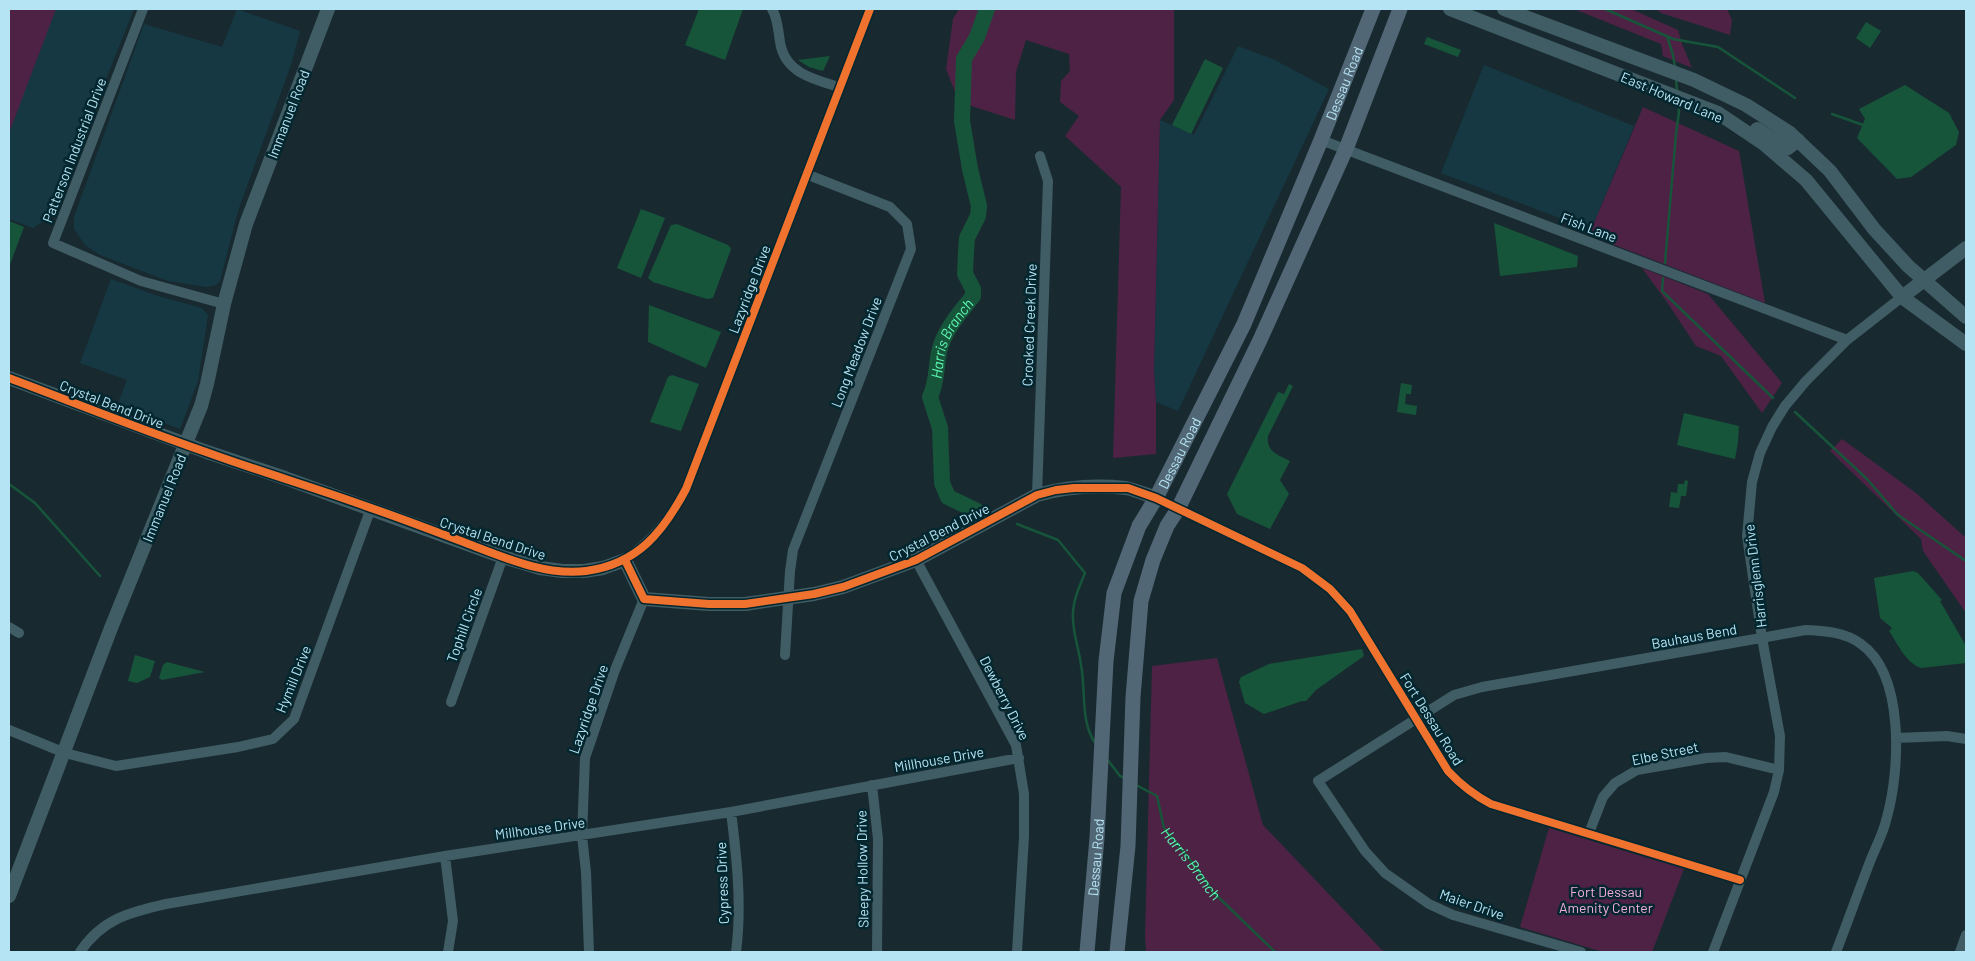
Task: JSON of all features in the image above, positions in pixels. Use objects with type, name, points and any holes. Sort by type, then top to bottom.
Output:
[{"type":"main road","name":"Dessau Road","points":[[1088,952],[1097,838],[1106,661],[1115,590],[1139,526],[1156,498],[1244,324],[1321,140],[1373,9]]},
{"type":"main road","name":"Dessau Road","points":[[1117,952],[1128,846],[1132,697],[1141,601],[1152,560],[1167,526],[1178,508],[1260,340],[1346,149],[1400,9]]},
{"type":"street","name":"Patterson Industrial Drive","points":[[143,9],[53,243],[141,281],[224,304]]},
{"type":"street","name":"Immanuel Road","points":[[9,896],[111,628],[186,445],[207,384],[224,304],[246,224],[328,9]]},
{"type":"street","points":[[772,9],[778,25],[781,48],[786,59],[795,69],[806,76],[839,87]]},
{"type":"street","name":"Lazyridge Drive","points":[[625,560],[645,545],[660,530],[674,511],[686,489],[870,9]]},
{"type":"street","name":"East Howard Lane","points":[[1450,9],[1718,113],[1764,144],[1806,180],[1902,297],[1966,344]]},
{"type":"street","name":"East Howard Lane","points":[[1504,9],[1694,80],[1746,105],[1790,133],[1830,171],[1874,229],[1923,280],[1966,317]]},
{"type":"street","points":[[1718,113],[1738,116],[1788,148],[1798,140]]},
{"type":"street","name":"Fish Lane","points":[[1321,140],[1847,340]]},
{"type":"street","name":"Crooked Creek Drive","points":[[1037,495],[1048,181],[1040,156]]},
{"type":"street","name":"Long Meadow Drive","points":[[786,655],[790,570],[794,550],[911,249],[907,224],[890,207],[806,174]]},
{"type":"street","name":"Harrisglenn Drive","points":[[1713,952],[1774,792],[1779,770],[1780,736],[1762,638],[1747,536],[1752,482],[1760,453],[1772,427],[1785,406],[1806,381],[1847,340],[1966,248]]},
{"type":"street","name":"Crystal Bend Drive","points":[[9,378],[186,445],[371,508],[503,557],[540,568],[562,572],[584,571],[602,568],[625,560]]},
{"type":"street","name":"Crystal Bend Drive","points":[[644,598],[709,604],[745,604],[789,598],[843,587],[916,560],[1037,495],[1074,488],[1128,488],[1156,498]]},
{"type":"street","name":"Fort Dessau Road","points":[[1156,498],[1302,568],[1330,589],[1350,610],[1448,771],[1461,785],[1474,794],[1491,804],[1740,880]]},
{"type":"street","name":"Hymill Drive","points":[[9,730],[65,753],[116,766],[238,747],[273,739],[294,719],[371,508]]},
{"type":"street","name":"Tophill Circle","points":[[451,702],[503,557]]},
{"type":"street","points":[[625,560],[644,598]]},
{"type":"street","name":"Dewberry Drive","points":[[916,560],[1016,745],[1024,794],[1024,838],[1018,952]]},
{"type":"street","name":"Lazyridge Drive","points":[[589,952],[582,836],[585,758],[615,670],[644,598]]},
{"type":"street","points":[[9,627],[19,633]]},
{"type":"street","name":"Bauhaus Bend","points":[[1318,780],[1454,695],[1482,687],[1806,630],[1845,636],[1861,643],[1872,654],[1884,673],[1890,690],[1896,738],[1893,786],[1887,817],[1836,952]]},
{"type":"street","points":[[1896,738],[1947,736],[1966,739]]},
{"type":"street","name":"Elbe Street","points":[[1589,833],[1603,797],[1615,783],[1637,770],[1720,757],[1779,770]]},
{"type":"street","name":"Millhouse Drive","points":[[80,952],[106,924],[131,912],[166,904],[445,856],[730,812],[1019,758]]},
{"type":"street","name":"Maier Drive","points":[[1318,780],[1365,851],[1385,873],[1429,904],[1453,915],[1581,952]]},
{"type":"street","name":"Sleepy Hollow Drive","points":[[872,785],[878,839],[877,952]]},
{"type":"street","name":"Cypress Drive","points":[[730,812],[738,893],[736,952]]},
{"type":"street","points":[[445,856],[453,921],[448,952]]},
{"type":"street","points":[[1960,952],[1966,935]]},
{"type":"shaded area","points":[[55,9],[134,9],[53,215],[33,228],[9,219],[9,130]]},
{"type":"shaded area","points":[[237,9],[300,31],[292,62],[238,211],[220,281],[216,285],[207,287],[168,281],[100,255],[85,245],[74,229],[74,217],[144,24],[222,47]]},
{"type":"shaded area","points":[[699,9],[743,9],[725,60],[685,45]]},
{"type":"shaded area","points":[[1866,22],[1881,31],[1870,48],[1856,38]]},
{"type":"shaded area","points":[[1427,37],[1461,50],[1458,57],[1424,44]]},
{"type":"shaded area","points":[[1238,46],[1275,60],[1329,89],[1178,411],[1156,402],[1154,370],[1160,120],[1194,135]]},
{"type":"shaded area","points":[[830,56],[823,71],[809,67],[798,60]]},
{"type":"shaded area","points":[[1205,59],[1223,68],[1191,134],[1172,125]]},
{"type":"shaded area","points":[[1484,65],[1634,126],[1591,230],[1441,173]]},
{"type":"shaded area","points":[[1905,85],[1949,113],[1959,132],[1956,145],[1911,177],[1897,179],[1857,138],[1865,119],[1859,109]]},
{"type":"shaded area","points":[[641,209],[665,218],[641,278],[617,268]]},
{"type":"shaded area","points":[[9,221],[24,227],[9,267]]},
{"type":"shaded area","points":[[1494,223],[1578,256],[1577,267],[1500,276]]},
{"type":"shaded area","points":[[677,224],[728,245],[731,249],[713,298],[707,299],[653,282],[648,278],[671,225]]},
{"type":"shaded area","points":[[111,279],[158,296],[202,308],[208,315],[198,381],[180,429],[117,406],[127,380],[80,363]]},
{"type":"shaded area","points":[[649,305],[721,332],[706,368],[648,342]]},
{"type":"shaded area","points":[[672,375],[699,384],[681,431],[650,422],[668,377]]},
{"type":"shaded area","points":[[1401,383],[1412,385],[1411,394],[1406,394],[1405,404],[1417,406],[1416,415],[1397,412]]},
{"type":"shaded area","points":[[1289,384],[1293,386],[1268,436],[1268,441],[1269,446],[1277,455],[1290,461],[1280,480],[1289,494],[1270,529],[1237,514],[1227,494],[1278,392],[1284,394]]},
{"type":"shaded area","points":[[1684,413],[1739,426],[1735,459],[1677,445]]},
{"type":"shaded area","points":[[1685,480],[1688,481],[1686,496],[1681,496],[1679,508],[1669,507],[1671,492],[1677,493],[1678,484],[1684,484]]},
{"type":"shaded area","points":[[1913,571],[1918,573],[1942,600],[1940,601],[1966,646],[1966,663],[1921,668],[1915,665],[1906,657],[1889,631],[1892,628],[1880,618],[1874,578]]},
{"type":"shaded area","points":[[1362,649],[1364,656],[1316,690],[1306,701],[1264,714],[1245,703],[1239,682],[1241,677],[1269,664]]},
{"type":"shaded area","points":[[135,655],[155,661],[150,677],[137,683],[128,681]]},
{"type":"shaded area","points":[[167,662],[205,672],[162,680],[159,678],[163,665]]},
{"type":"green space","points":[[9,9],[56,9],[9,133]]},
{"type":"green space","points":[[959,9],[1174,9],[1174,100],[1160,120],[1154,370],[1156,454],[1113,458],[1121,187],[1065,136],[1079,116],[1060,102],[1061,81],[1070,71],[1069,54],[1026,40],[1016,72],[1015,120],[959,102],[946,69],[953,19]]},
{"type":"green space","points":[[1574,9],[1631,9],[1678,30],[1692,68],[1663,56],[1661,44]]},
{"type":"green space","points":[[1656,9],[1727,9],[1732,20],[1730,35],[1661,13]]},
{"type":"green space","points":[[1643,107],[1739,151],[1765,303],[1594,237],[1591,230]]},
{"type":"green space","points":[[1642,268],[1708,294],[1782,383],[1762,413],[1721,356],[1696,346]]},
{"type":"green space","points":[[1842,439],[1916,493],[1966,538],[1966,613],[1923,551],[1921,539],[1830,451]]},
{"type":"green space","points":[[1217,658],[1263,825],[1382,950],[1390,952],[1146,952],[1152,666]]},
{"type":"green space","name":"Fort Dessau Amenity Center","points":[[1549,828],[1684,869],[1652,952],[1603,952],[1520,927]]},
{"type":"waterway","name":"Harris Branch","points":[[977,511],[948,497],[942,483],[940,428],[930,397],[941,344],[953,322],[973,296],[973,289],[965,274],[966,252],[967,238],[978,216],[979,206],[970,169],[962,121],[964,59],[977,37],[987,9]]},
{"type":"waterway","points":[[1605,9],[1673,39],[1718,47],[1795,98]]},
{"type":"waterway","points":[[1667,36],[1675,68]]},
{"type":"waterway","points":[[1676,78],[1677,92]]},
{"type":"waterway","points":[[1665,263],[1679,112],[1678,103]]},
{"type":"waterway","points":[[1832,114],[1863,125]]},
{"type":"waterway","points":[[1663,278],[1662,291],[1773,398]]},
{"type":"waterway","points":[[1795,412],[1867,479],[1898,515],[1966,561]]},
{"type":"waterway","points":[[9,484],[35,503],[100,576]]},
{"type":"waterway","name":"Harris Branch","points":[[1017,524],[1058,540],[1085,573],[1075,601],[1073,624],[1080,659],[1086,717],[1091,736],[1096,744]]},
{"type":"waterway","name":"Harris Branch","points":[[1107,759],[1120,776],[1125,778]]},
{"type":"waterway","name":"Harris Branch","points":[[1136,785],[1157,796],[1164,828],[1195,866],[1213,892],[1275,952]]},
{"type":"cycle path","points":[[9,378],[181,443],[407,521],[524,564],[555,571],[571,572],[604,567],[620,561],[647,544],[668,519],[686,489],[870,9]]},
{"type":"cycle path","points":[[625,560],[644,599],[709,604],[745,604],[814,594],[843,587],[916,560],[1037,495],[1074,488],[1128,488],[1156,498],[1302,568],[1330,589],[1350,611],[1448,771],[1479,797],[1491,804],[1740,880]]}]
